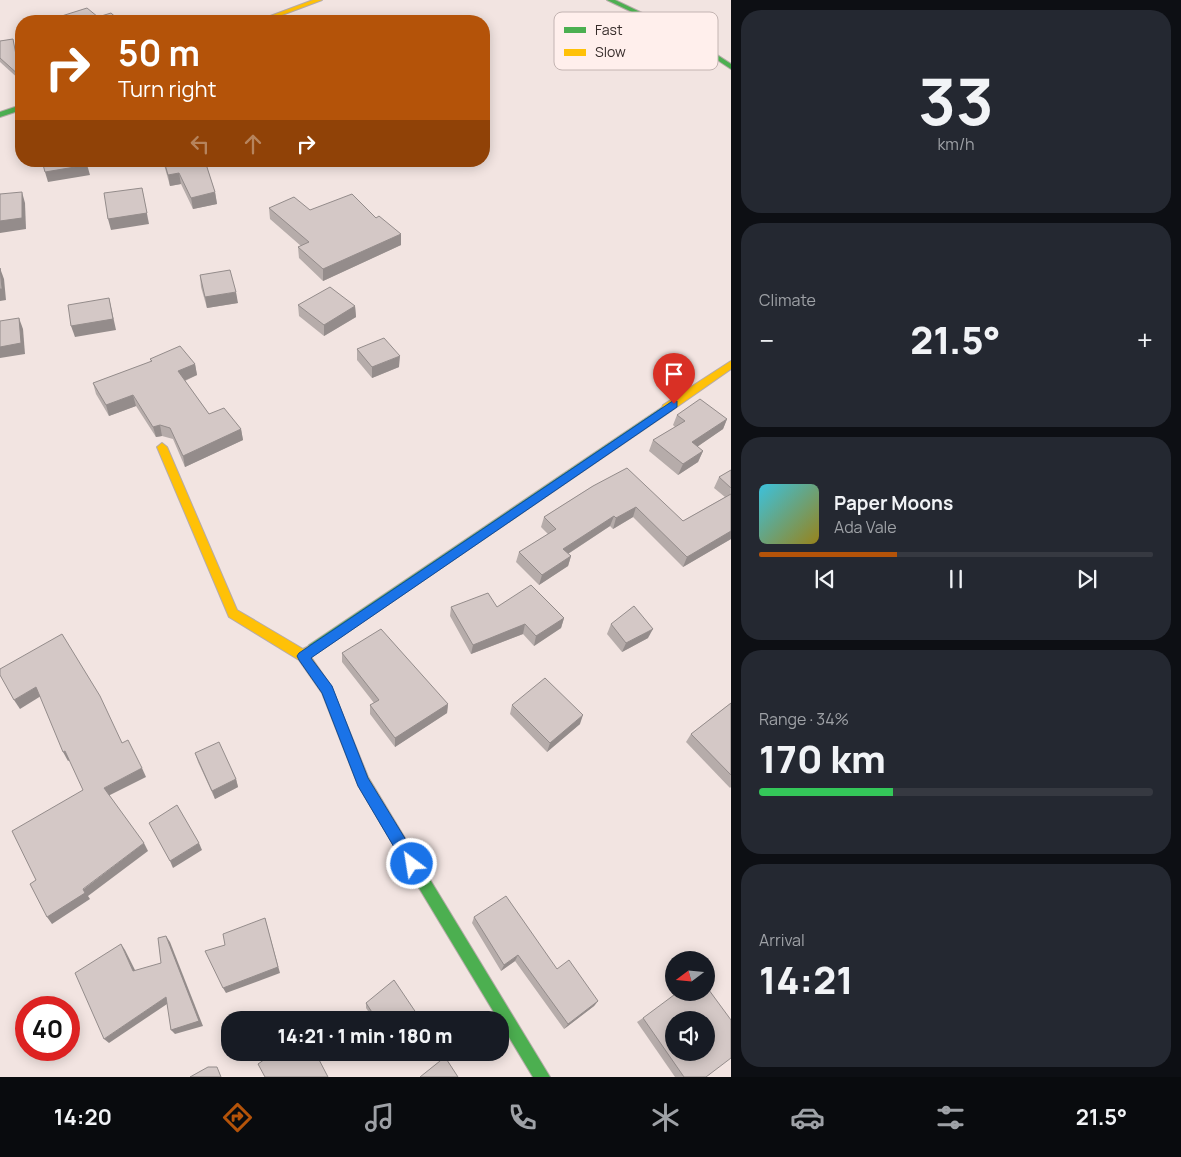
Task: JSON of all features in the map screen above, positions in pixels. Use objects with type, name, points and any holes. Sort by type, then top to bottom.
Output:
[{"type":"street","points":[[277,15],[319,0]]},
{"type":"street","points":[[610,0],[635,12]]},
{"type":"street","points":[[718,58],[731,67]]},
{"type":"street","points":[[0,115],[15,110]]},
{"type":"street","points":[[303,656],[731,364]]},
{"type":"street","points":[[162,447],[233,613],[303,656],[327,690],[362,781],[542,1077]]},
{"type":"building","points":[[87,8],[96,15],[65,15]]},
{"type":"building","points":[[13,39],[15,72],[0,58],[0,41]]},
{"type":"building","points":[[44,167],[75,167],[45,172]]},
{"type":"building","points":[[166,167],[207,167],[215,192],[191,198],[179,173],[168,175]]},
{"type":"building","points":[[142,188],[147,213],[108,219],[104,193]]},
{"type":"building","points":[[22,192],[22,218],[0,221],[0,194]]},
{"type":"building","points":[[352,194],[376,218],[379,216],[401,234],[323,269],[298,247],[309,242],[269,208],[294,197],[310,210]]},
{"type":"building","points":[[0,268],[2,289],[0,289]]},
{"type":"building","points":[[230,270],[236,292],[205,297],[200,275]]},
{"type":"building","points":[[330,287],[355,306],[324,325],[298,305]]},
{"type":"building","points":[[109,298],[113,319],[71,326],[68,305]]},
{"type":"building","points":[[19,318],[21,343],[0,347],[0,321]]},
{"type":"building","points":[[384,338],[400,356],[372,367],[357,349]]},
{"type":"building","points":[[180,346],[195,364],[178,371],[209,414],[224,408],[241,429],[183,456],[170,428],[160,425],[153,427],[133,395],[106,405],[93,383],[152,361],[150,359]]},
{"type":"building","points":[[700,399],[727,419],[692,442],[703,451],[683,464],[653,440],[685,421],[677,415]]},
{"type":"building","points":[[627,468],[683,521],[731,494],[731,531],[687,557],[636,507],[616,518],[614,516],[563,549],[571,556],[542,575],[519,552],[556,529],[544,517],[593,486]]},
{"type":"building","points":[[731,470],[731,488],[719,477]]},
{"type":"building","points":[[531,585],[564,618],[536,636],[525,624],[473,645],[451,607],[488,593],[497,607]]},
{"type":"building","points":[[634,606],[653,629],[626,643],[611,624]]},
{"type":"building","points":[[381,629],[448,704],[395,738],[370,705],[379,700],[342,653]]},
{"type":"building","points":[[62,634],[100,696],[122,743],[128,740],[142,768],[104,788],[144,843],[83,889],[85,893],[47,917],[30,884],[36,880],[12,831],[83,790],[65,751],[63,752],[36,687],[14,700],[0,675],[0,669]]},
{"type":"building","points":[[545,678],[583,715],[550,743],[512,705]]},
{"type":"building","points":[[731,703],[731,775],[691,734]]},
{"type":"building","points":[[219,742],[236,779],[212,791],[195,753]]},
{"type":"building","points":[[177,805],[199,843],[170,861],[149,823]]},
{"type":"building","points":[[506,896],[557,969],[569,960],[598,1001],[568,1024],[518,955],[504,965],[474,917]]},
{"type":"building","points":[[265,918],[278,967],[223,988],[205,951],[225,945],[223,934]]},
{"type":"building","points":[[166,936],[199,1021],[171,1030],[166,997],[104,1039],[75,973],[121,944],[133,971],[161,963],[158,938]]},
{"type":"building","points":[[394,980],[415,1011],[371,1011],[366,1003]]},
{"type":"building","points":[[715,998],[731,1020],[731,1058],[706,1077],[684,1077],[673,1061],[715,1061],[715,1011],[665,1011],[665,1050],[643,1018],[666,1001],[715,1001]]},
{"type":"building","points":[[262,1061],[320,1061],[328,1077],[265,1077],[258,1064]]},
{"type":"building","points":[[440,1061],[448,1061],[458,1077],[420,1077]]},
{"type":"building","points":[[208,1067],[217,1067],[221,1077],[190,1077]]},
{"type":"traffic: fast","points":[[610,0],[635,12]]},
{"type":"traffic: fast","points":[[718,58],[731,67]]},
{"type":"traffic: fast","points":[[0,115],[15,109]]},
{"type":"traffic: fast","points":[[313,649],[667,408]]},
{"type":"traffic: fast","points":[[421,878],[542,1077]]},
{"type":"traffic: slow","points":[[277,15],[319,0]]},
{"type":"traffic: slow","points":[[667,408],[731,364]]},
{"type":"traffic: slow","points":[[162,447],[233,613],[303,656]]},
{"type":"traffic: slow","points":[[313,649],[303,656],[327,690],[363,781],[421,878]]},
{"type":"route","points":[[412,864],[362,781],[327,690],[303,656],[674,404]]}]
